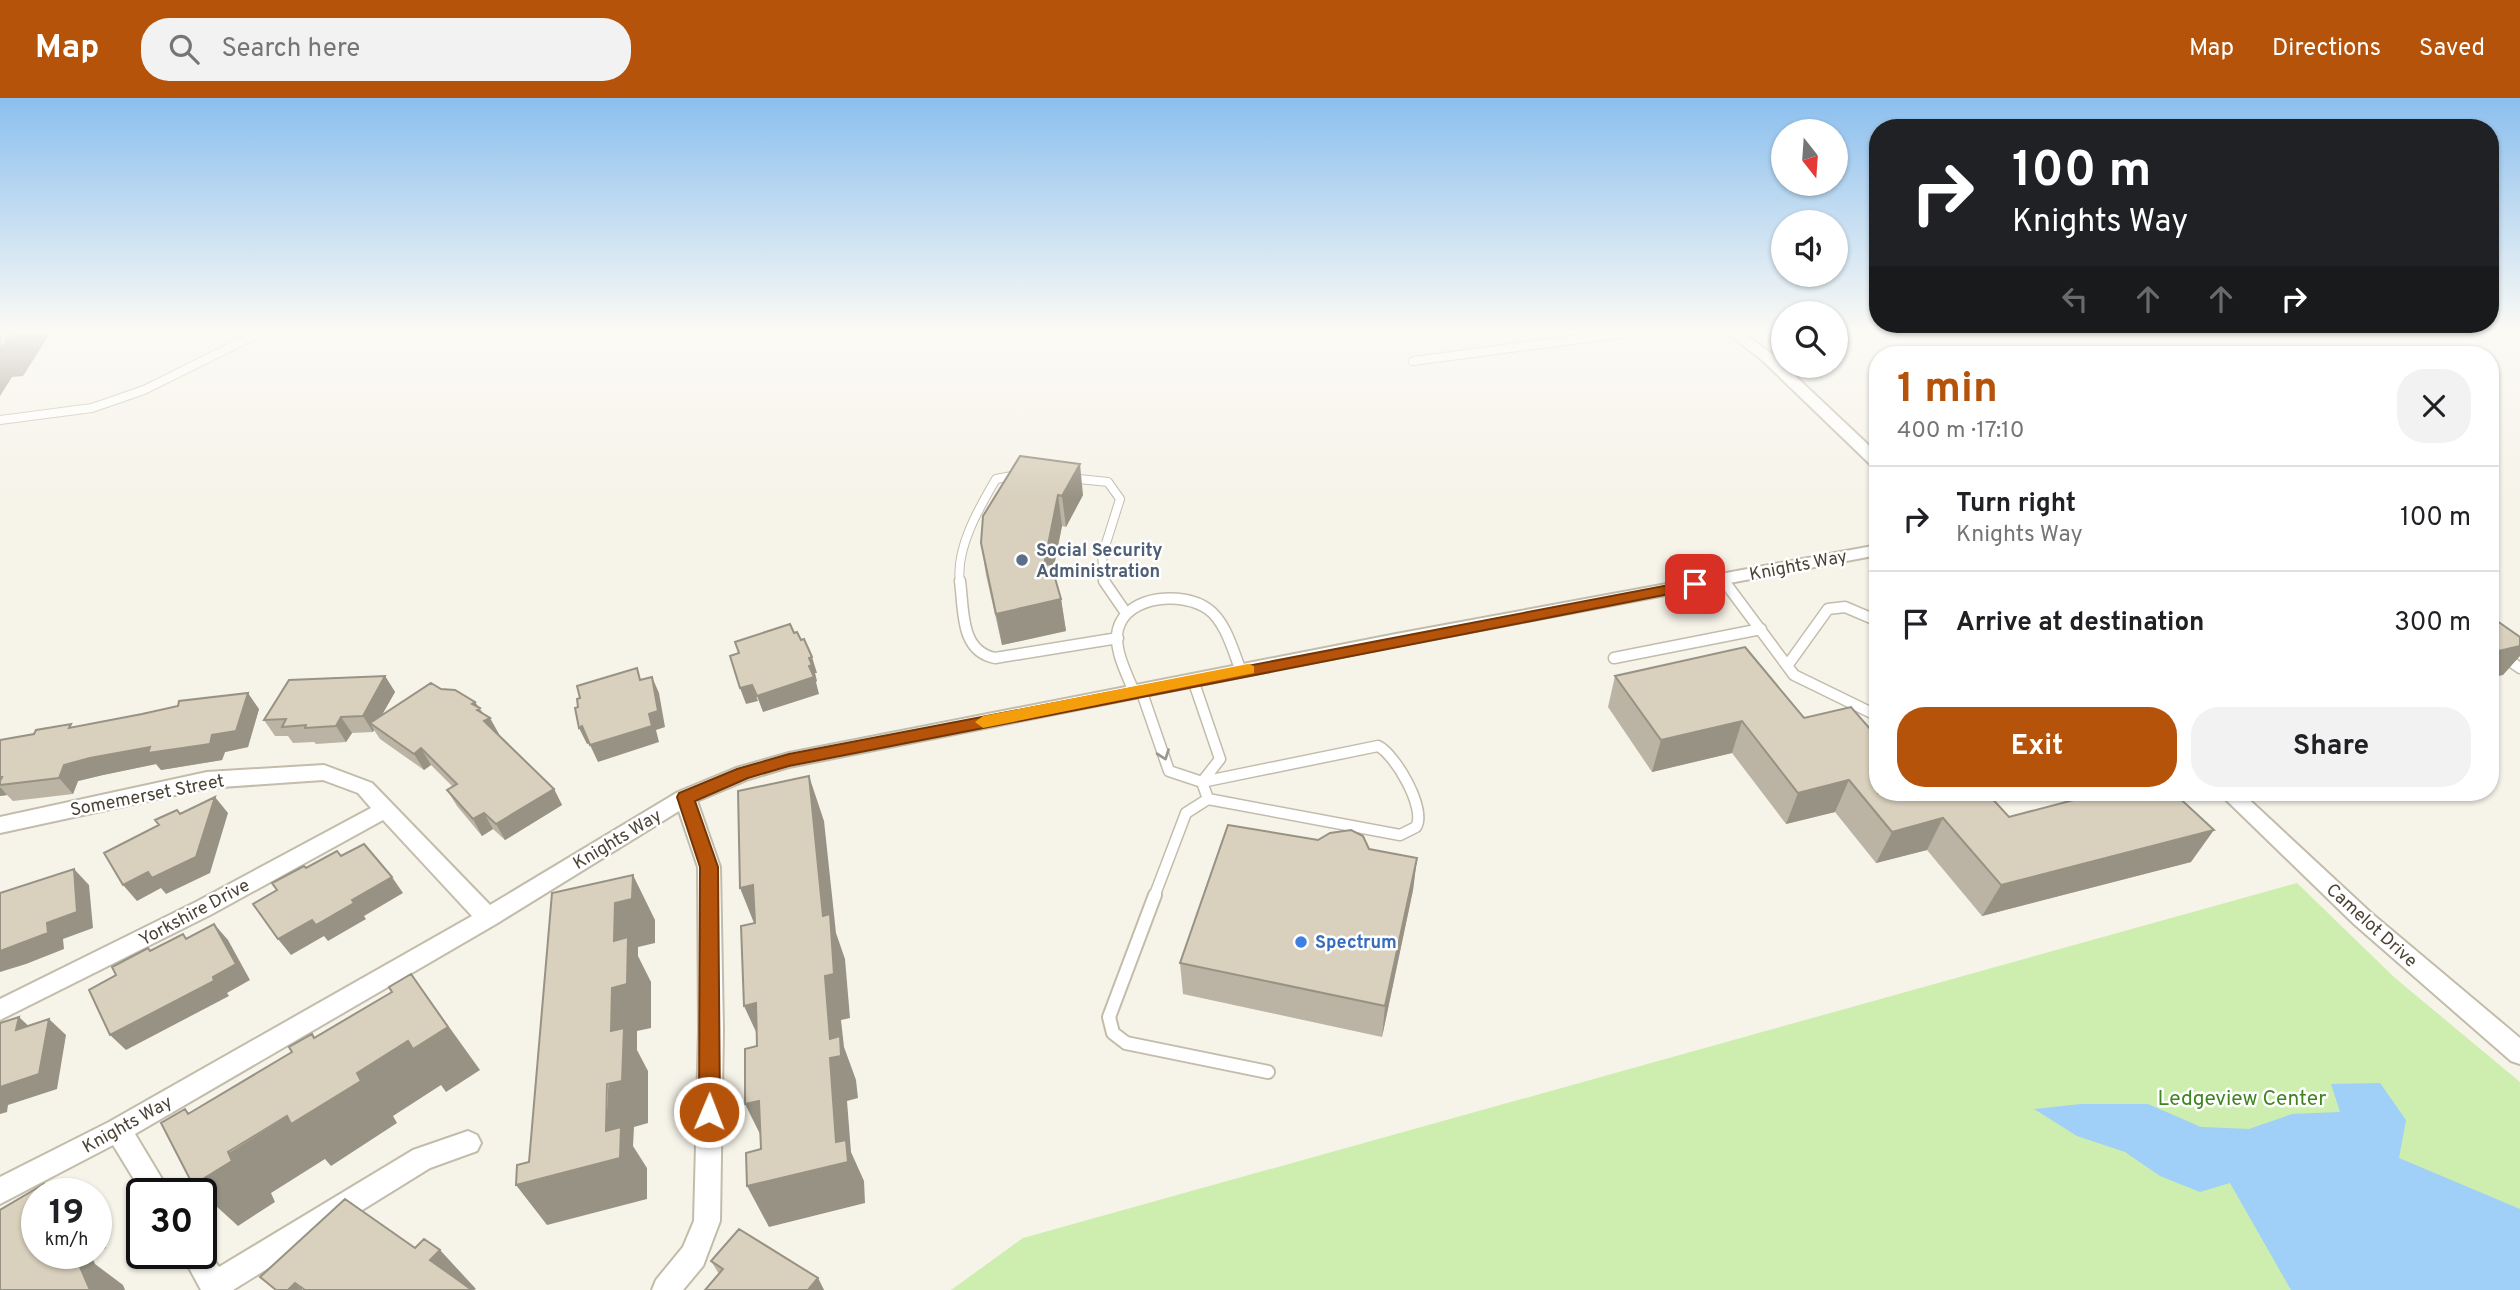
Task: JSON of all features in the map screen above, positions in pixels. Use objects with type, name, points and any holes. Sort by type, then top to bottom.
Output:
[{"type":"street","points":[[1799,388],[1869,454]]},
{"type":"street","name":"Knights Way","points":[[0,1191],[118,1130],[488,918],[685,797],[743,774],[789,760],[1137,691],[1869,552]]},
{"type":"street","name":"Somemerset Street","points":[[0,825],[207,780],[324,772],[365,788],[488,918]]},
{"type":"street","points":[[666,1290],[693,1256],[707,1221],[711,1030],[709,867],[685,797]]},
{"type":"street","name":"Camelot Drive","points":[[2238,801],[2362,918],[2520,1053]]},
{"type":"street","name":"Yorkshire Drive","points":[[0,1010],[204,908],[386,809]]},
{"type":"street","points":[[118,1130],[148,1178]]},
{"type":"street","points":[[205,1269],[216,1288],[422,1159],[468,1143]]},
{"type":"lane","points":[[0,420],[92,408],[149,388]]},
{"type":"lane","points":[[1028,474],[1009,474],[996,479],[984,499],[957,565],[969,642],[980,655],[995,658],[1118,638]]},
{"type":"lane","points":[[1065,477],[1108,482],[1120,499],[1119,514],[1102,555],[1102,576],[1126,613]]},
{"type":"lane","points":[[1722,579],[1794,675],[1869,712]]},
{"type":"lane","points":[[1241,671],[1223,629],[1203,606],[1167,600],[1137,605],[1126,613],[1119,624],[1118,638],[1170,771],[1202,782],[1378,746],[1390,752],[1422,819],[1411,831],[1400,835],[1386,835],[1208,799],[1186,813],[1110,1017],[1109,1028],[1115,1038],[1126,1043],[1268,1072]]},
{"type":"lane","points":[[1787,666],[1828,609],[1845,607],[1869,617]]},
{"type":"lane","points":[[1614,658],[1761,629]]},
{"type":"lane","points":[[2499,653],[2520,668]]},
{"type":"lane","points":[[1193,680],[1220,759],[1202,782]]},
{"type":"lane","points":[[1202,782],[1208,799]]},
{"type":"green space","name":"Ledgeview Center","points":[[2297,883],[2395,978],[2520,1082],[2520,1290],[951,1290],[1023,1238]]},
{"type":"water","points":[[2380,1083],[2406,1120],[2399,1158],[2520,1209],[2520,1290],[2291,1290],[2230,1183],[2200,1192],[2160,1176],[2125,1152],[2077,1136],[2034,1109],[2081,1104],[2148,1104],[2201,1127],[2249,1129],[2292,1114],[2340,1112],[2331,1084]]},
{"type":"building","name":"Social Security Administration","points":[[1020,456],[1080,464],[1062,496],[1058,495],[1044,565],[1051,564],[1061,599],[996,614],[981,543],[983,516]]},
{"type":"building","points":[[2499,622],[2520,637],[2520,646],[2499,651]]},
{"type":"building","points":[[790,624],[794,633],[797,632],[801,640],[804,639],[812,657],[809,658],[812,665],[809,666],[814,677],[757,696],[752,685],[740,688],[730,656],[739,653],[735,642]]},
{"type":"building","points":[[1745,647],[1804,718],[1851,707],[1869,728],[1869,801],[1994,801],[2009,817],[2070,801],[2183,801],[2214,830],[2001,885],[1943,818],[1892,832],[1849,780],[1798,793],[1742,721],[1661,740],[1615,676]]},
{"type":"building","points":[[637,668],[640,680],[652,677],[658,711],[649,714],[652,726],[590,745],[582,726],[579,728],[575,708],[578,707],[577,699],[580,698],[577,686]]},
{"type":"building","points":[[385,676],[363,716],[341,717],[336,726],[282,727],[286,719],[264,720],[289,680]]},
{"type":"building","points":[[431,683],[441,689],[455,690],[475,702],[472,704],[480,708],[477,710],[490,718],[484,721],[554,789],[496,824],[484,813],[473,819],[447,790],[457,784],[421,748],[414,754],[370,723]]},
{"type":"building","points":[[248,693],[236,731],[212,735],[210,744],[148,753],[150,747],[90,758],[64,765],[59,778],[0,785],[0,740],[34,734],[36,730],[71,724],[69,728],[142,714],[178,706],[179,701]]},
{"type":"building","points":[[809,776],[823,916],[830,914],[834,974],[825,976],[830,1039],[840,1036],[841,1056],[830,1058],[836,1142],[846,1140],[848,1162],[747,1186],[746,1153],[761,1149],[759,1101],[745,1104],[745,1049],[757,1046],[756,1003],[744,1006],[741,926],[755,923],[753,885],[740,888],[738,791]]},
{"type":"building","points":[[215,797],[196,857],[152,878],[148,872],[123,885],[104,853],[159,825],[155,820],[177,810],[180,814]]},
{"type":"building","name":"Spectrum","points":[[1228,825],[1318,840],[1330,833],[1351,830],[1363,836],[1369,849],[1417,858],[1385,1006],[1180,963]]},
{"type":"building","points":[[364,844],[392,877],[316,925],[312,920],[278,939],[253,904],[277,890],[272,883],[337,851],[341,856]]},
{"type":"building","points":[[74,869],[77,912],[47,923],[48,933],[0,951],[0,893]]},
{"type":"building","points":[[633,875],[632,899],[615,903],[614,941],[628,937],[627,984],[612,988],[611,1031],[624,1028],[622,1081],[607,1084],[606,1131],[621,1127],[620,1158],[516,1185],[517,1165],[529,1162],[552,893]]},
{"type":"building","points":[[214,924],[236,964],[213,977],[214,981],[110,1035],[89,990],[116,975],[112,967],[148,948],[150,951],[183,934],[186,939]]},
{"type":"building","points":[[411,974],[448,1027],[413,1049],[408,1041],[357,1073],[361,1081],[291,1124],[287,1116],[228,1152],[232,1161],[204,1178],[189,1178],[161,1123],[185,1109],[188,1114],[292,1052],[289,1047],[312,1034],[314,1038],[392,992],[389,987]]},
{"type":"building","points":[[19,1017],[16,1030],[49,1019],[39,1074],[0,1087],[0,1023]]},
{"type":"building","points":[[21,1198],[21,1269],[81,1269],[90,1290],[0,1290],[0,1210]]},
{"type":"building","points":[[345,1199],[415,1248],[424,1239],[440,1250],[430,1260],[472,1290],[305,1290],[295,1283],[288,1290],[276,1290],[260,1277]]},
{"type":"building","points":[[739,1229],[818,1278],[808,1290],[705,1290],[723,1269],[711,1261]]},
{"type":"slow traffic","points":[[983,722],[1248,670]]},
{"type":"place","name":"Social Security Administration","points":[[1022,560]]},
{"type":"place","name":"Spectrum","points":[[1301,942]]},
{"type":"route","points":[[709,1112],[709,867],[685,797],[743,774],[789,760],[1695,584]]}]
